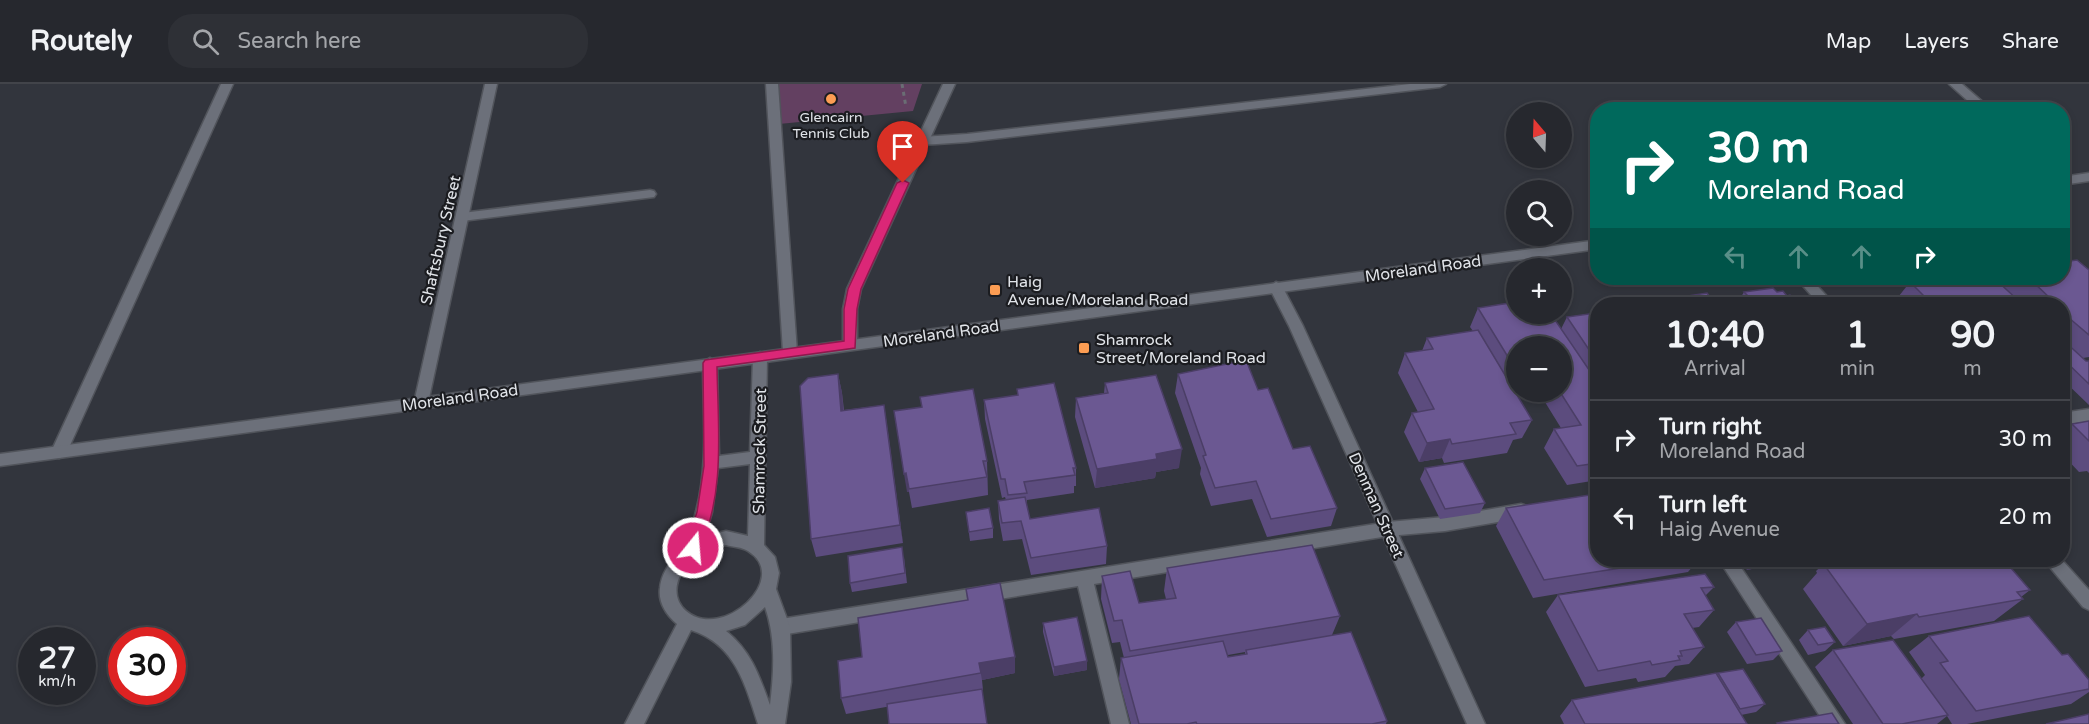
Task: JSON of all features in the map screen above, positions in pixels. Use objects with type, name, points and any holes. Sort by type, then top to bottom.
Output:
[{"type":"street","points":[[59,452],[227,84]]},
{"type":"street","name":"Shaftsbury Street","points":[[421,403],[490,84]]},
{"type":"street","points":[[772,84],[790,352]]},
{"type":"street","points":[[850,345],[850,309],[854,289],[949,84]]},
{"type":"street","points":[[922,141],[967,138],[1440,84]]},
{"type":"street","points":[[1955,84],[1976,102]]},
{"type":"street","points":[[2070,178],[2089,177]]},
{"type":"street","points":[[462,217],[650,194]]},
{"type":"street","name":"Moreland Road","points":[[0,460],[1590,245]]},
{"type":"street","points":[[1809,285],[1821,297]]},
{"type":"street","name":"Denman Street","points":[[1276,287],[1476,724]]},
{"type":"street","name":"Shamrock Street","points":[[756,545],[760,357]]},
{"type":"street","points":[[693,548],[704,512],[711,463],[710,363]]},
{"type":"street","points":[[2070,418],[2089,415]]},
{"type":"street","points":[[711,463],[759,458]]},
{"type":"street","points":[[782,627],[1388,529],[1445,524],[1539,508]]},
{"type":"street","points":[[706,626],[736,620],[760,603],[768,591],[772,578],[770,565],[765,554],[756,545],[742,539],[726,538],[709,541],[693,548],[680,559],[671,572],[667,586],[669,599],[675,611],[687,621],[706,626],[735,649],[751,676],[767,724]]},
{"type":"street","points":[[1732,567],[1836,724]]},
{"type":"street","points":[[2058,567],[2089,602]]},
{"type":"street","points":[[1084,578],[1120,724]]},
{"type":"street","points":[[768,591],[782,627],[782,682],[776,724]]},
{"type":"street","points":[[634,724],[687,621]]},
{"type":"path","points":[[902,84],[907,111]]},
{"type":"shaded area","name":"Glencairn Tennis Club","points":[[776,84],[922,84],[913,111],[779,124]]},
{"type":"building","points":[[2077,260],[2089,270],[2089,335],[2070,319],[2070,297],[2049,297],[2036,285],[2070,285],[2070,261]]},
{"type":"building","points":[[1913,285],[2002,285],[2014,297],[1925,297]]},
{"type":"building","points":[[1773,288],[1777,292],[1783,291],[1787,296],[1792,297],[1742,297],[1748,296],[1744,292]]},
{"type":"building","points":[[1707,293],[1710,297],[1681,297]]},
{"type":"building","points":[[1506,304],[1506,324],[1558,324],[1566,336],[1506,336],[1506,354],[1478,308]]},
{"type":"building","points":[[1590,314],[1590,351],[1572,324],[1572,316]]},
{"type":"building","points":[[1478,330],[1506,377],[1506,402],[1521,402],[1532,420],[1510,423],[1516,434],[1452,444],[1450,439],[1427,443],[1412,413],[1434,409],[1405,353],[1433,349],[1427,338]]},
{"type":"building","points":[[1572,345],[1590,371],[1590,464],[1577,466],[1554,429],[1581,425],[1566,402],[1572,402]]},
{"type":"building","points":[[2070,346],[2086,361],[2089,361],[2089,384],[2070,366]]},
{"type":"building","points":[[1246,360],[1258,390],[1268,388],[1293,449],[1310,446],[1337,508],[1271,519],[1256,481],[1215,488],[1178,374]]},
{"type":"building","points":[[838,374],[841,411],[884,405],[900,525],[811,539],[800,386],[808,378]]},
{"type":"building","points":[[1156,375],[1182,449],[1156,454],[1157,459],[1097,469],[1076,398],[1108,393],[1105,383]]},
{"type":"building","points":[[1054,383],[1076,468],[1073,468],[1075,475],[1024,482],[1027,493],[1008,495],[1005,479],[1001,479],[984,400],[1018,395],[1017,389]]},
{"type":"building","points":[[973,389],[987,461],[983,461],[987,477],[909,489],[906,473],[904,474],[894,411],[922,407],[920,397]]},
{"type":"building","points":[[2089,421],[2089,441],[2072,424]]},
{"type":"building","points":[[1463,462],[1485,503],[1445,509],[1425,468]]},
{"type":"building","points":[[1590,495],[1590,567],[1627,567],[1544,580],[1506,508]]},
{"type":"building","points":[[1025,497],[1030,519],[1099,508],[1107,546],[1031,558],[1021,521],[1002,523],[998,501]]},
{"type":"building","points":[[989,508],[993,528],[969,532],[966,512]]},
{"type":"building","points":[[1312,545],[1340,616],[1130,651],[1122,620],[1114,621],[1102,576],[1130,571],[1139,603],[1176,598],[1167,568]]},
{"type":"building","points":[[902,547],[905,573],[850,583],[848,556]]},
{"type":"building","points":[[1826,567],[2010,567],[2030,590],[2017,592],[2023,599],[1919,617],[1917,614],[1867,624]]},
{"type":"building","points":[[1705,574],[1714,587],[1701,588],[1714,610],[1684,614],[1704,647],[1680,651],[1682,656],[1678,656],[1680,660],[1652,665],[1650,661],[1598,671],[1558,595]]},
{"type":"building","points":[[1000,583],[1015,657],[979,663],[981,673],[841,698],[838,661],[862,657],[858,618],[968,600],[966,589]]},
{"type":"building","points":[[2029,616],[2062,655],[2068,654],[2089,680],[2089,689],[1976,711],[1940,663],[1948,661],[1929,636]]},
{"type":"building","points":[[1077,617],[1087,661],[1054,667],[1043,623]]},
{"type":"building","points":[[1761,618],[1782,651],[1756,655],[1736,622]]},
{"type":"building","points":[[1825,627],[1835,642],[1818,645],[1808,630]]},
{"type":"building","points":[[1351,632],[1387,721],[1372,724],[1197,724],[1196,722],[1139,724],[1121,658],[1223,641],[1228,657],[1247,654],[1246,650]]},
{"type":"building","points":[[1893,640],[1948,715],[1902,724],[1883,724],[1833,650]]},
{"type":"building","points":[[1743,669],[1765,704],[1740,709],[1718,673]]},
{"type":"building","points":[[1716,673],[1747,724],[1585,724],[1572,700]]},
{"type":"building","points":[[982,689],[987,724],[889,724],[887,704]]},
{"type":"building","points":[[1832,713],[1839,724],[1777,723]]},
{"type":"building","points":[[2089,714],[2089,724],[2046,724]]},
{"type":"place","name":"Glencairn Tennis Club","points":[[831,99]]},
{"type":"place","name":"Haig Avenue/Moreland Road","points":[[995,290]]},
{"type":"place","name":"Shamrock Street/Moreland Road","points":[[1084,348]]},
{"type":"route","points":[[693,548],[704,512],[711,466],[710,363],[850,345],[850,309],[854,289],[903,183]]}]
